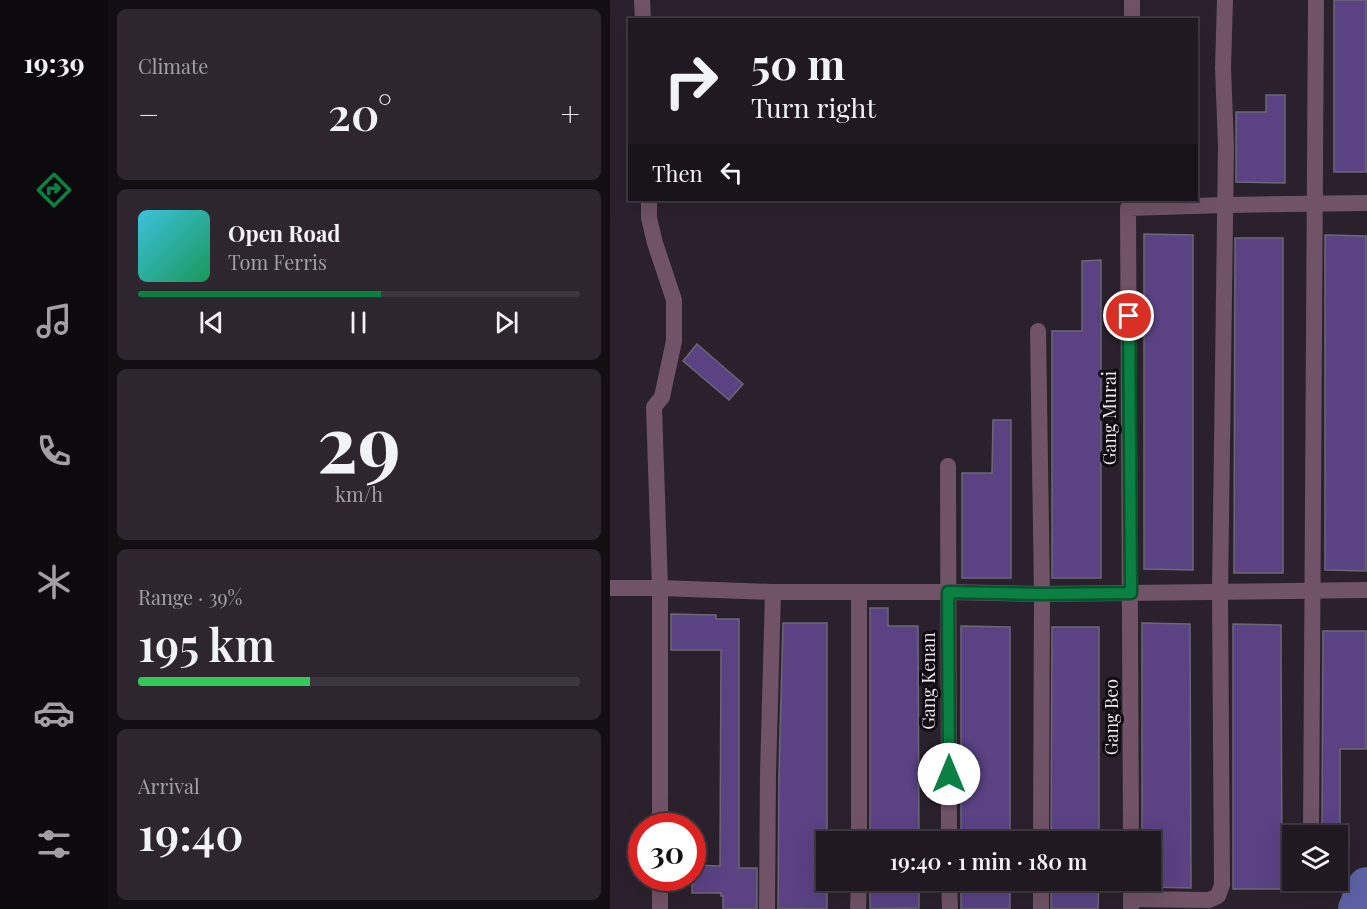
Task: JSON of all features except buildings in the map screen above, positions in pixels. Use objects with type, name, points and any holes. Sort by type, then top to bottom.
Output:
[{"type":"street","points":[[642,0],[643,18]]},
{"type":"street","points":[[1132,0],[1132,18]]},
{"type":"street","points":[[1131,904],[1209,900],[1218,896],[1222,885],[1220,593],[1226,146],[1223,68],[1225,0]]},
{"type":"street","points":[[1310,825],[1316,0]]},
{"type":"street","points":[[649,201],[649,218],[655,243],[674,300],[674,341],[662,397],[654,407],[660,588],[660,813]]},
{"type":"street","points":[[1225,205],[1366,203]]},
{"type":"street","name":"Gang Murai","points":[[1131,593],[1128,207],[1225,205]]},
{"type":"street","points":[[1038,331],[1042,594],[1041,831]]},
{"type":"street","name":"Gang Kenan","points":[[948,466],[949,831]]},
{"type":"street","points":[[610,588],[1042,594],[1366,590]]},
{"type":"street","points":[[767,909],[773,592]]},
{"type":"street","points":[[859,592],[859,831]]},
{"type":"street","name":"Gang Beo","points":[[1131,593],[1131,831]]},
{"type":"street","points":[[660,891],[660,909]]},
{"type":"street","points":[[859,891],[859,909]]},
{"type":"street","points":[[949,891],[950,909]]},
{"type":"street","points":[[1041,891],[1041,909]]},
{"type":"waterway","points":[[1358,909],[1367,887]]},
{"type":"route","points":[[949,774],[948,592],[1131,593],[1129,316]]}]
